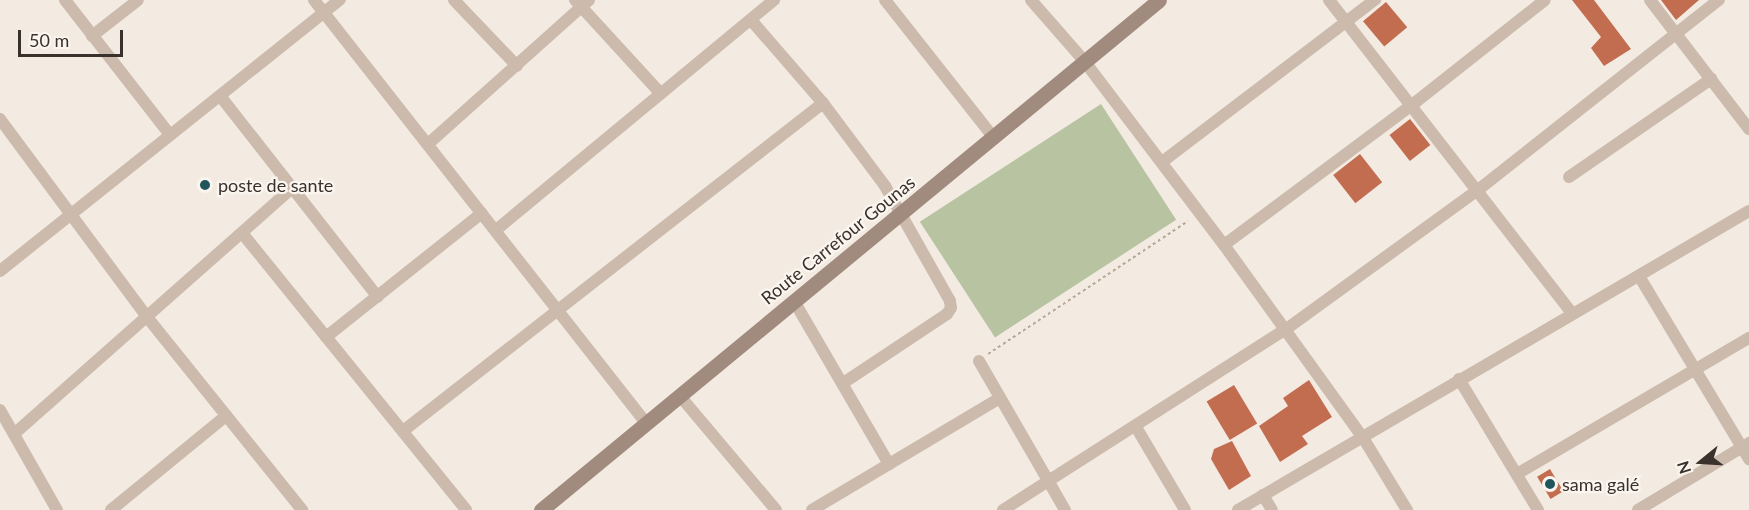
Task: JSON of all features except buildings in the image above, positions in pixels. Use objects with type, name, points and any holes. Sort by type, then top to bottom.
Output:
[{"type":"main road","name":"Route Carrefour Gounas","points":[[541,510],[1160,0]]},
{"type":"street","points":[[65,0],[171,135]]},
{"type":"street","points":[[92,36],[138,0]]},
{"type":"street","points":[[314,0],[646,423]]},
{"type":"street","points":[[0,271],[340,0]]},
{"type":"street","points":[[454,0],[517,66]]},
{"type":"street","points":[[496,231],[774,0]]},
{"type":"street","points":[[885,0],[994,138]]},
{"type":"street","points":[[1031,0],[1085,62],[1224,244],[1362,436],[1407,510]]},
{"type":"street","points":[[1329,0],[1572,313]]},
{"type":"street","points":[[1162,162],[1375,0]]},
{"type":"street","points":[[1224,244],[1412,105],[1545,0]]},
{"type":"street","points":[[1650,0],[1711,79],[1744,112],[1749,129]]},
{"type":"street","points":[[1003,510],[1049,483],[1285,330],[1478,190],[1719,0]]},
{"type":"street","points":[[428,144],[517,66],[582,2],[661,94]]},
{"type":"street","points":[[751,20],[823,103],[902,213],[950,301],[951,308],[947,314],[843,382]]},
{"type":"street","points":[[1569,177],[1711,79]]},
{"type":"street","points":[[221,97],[378,297]]},
{"type":"street","points":[[403,430],[823,103]]},
{"type":"street","points":[[0,119],[147,316],[300,509]]},
{"type":"street","points":[[14,434],[291,189]]},
{"type":"street","points":[[1238,510],[1458,379],[1749,212]]},
{"type":"street","points":[[326,337],[482,213]]},
{"type":"street","points":[[242,233],[466,510]]},
{"type":"street","points":[[1639,276],[1745,445],[1749,459]]},
{"type":"street","points":[[795,301],[889,464]]},
{"type":"street","points":[[1517,474],[1749,338]]},
{"type":"street","points":[[981,359],[1000,398],[1065,510]]},
{"type":"street","points":[[1458,379],[1538,510]]},
{"type":"street","points":[[680,396],[771,508]]},
{"type":"street","points":[[812,510],[1000,398]]},
{"type":"street","points":[[0,410],[57,510]]},
{"type":"street","points":[[111,510],[226,416]]},
{"type":"street","points":[[1136,427],[1185,510]]},
{"type":"street","points":[[1638,510],[1745,445]]},
{"type":"street","points":[[1263,495],[1272,510]]},
{"type":"path","points":[[981,359],[1200,213]]},
{"type":"green space","points":[[1101,104],[1176,220],[995,337],[920,222]]},
{"type":"place","name":"poste de sante","points":[[205,185]]},
{"type":"place","name":"sama galé","points":[[1550,484]]}]
